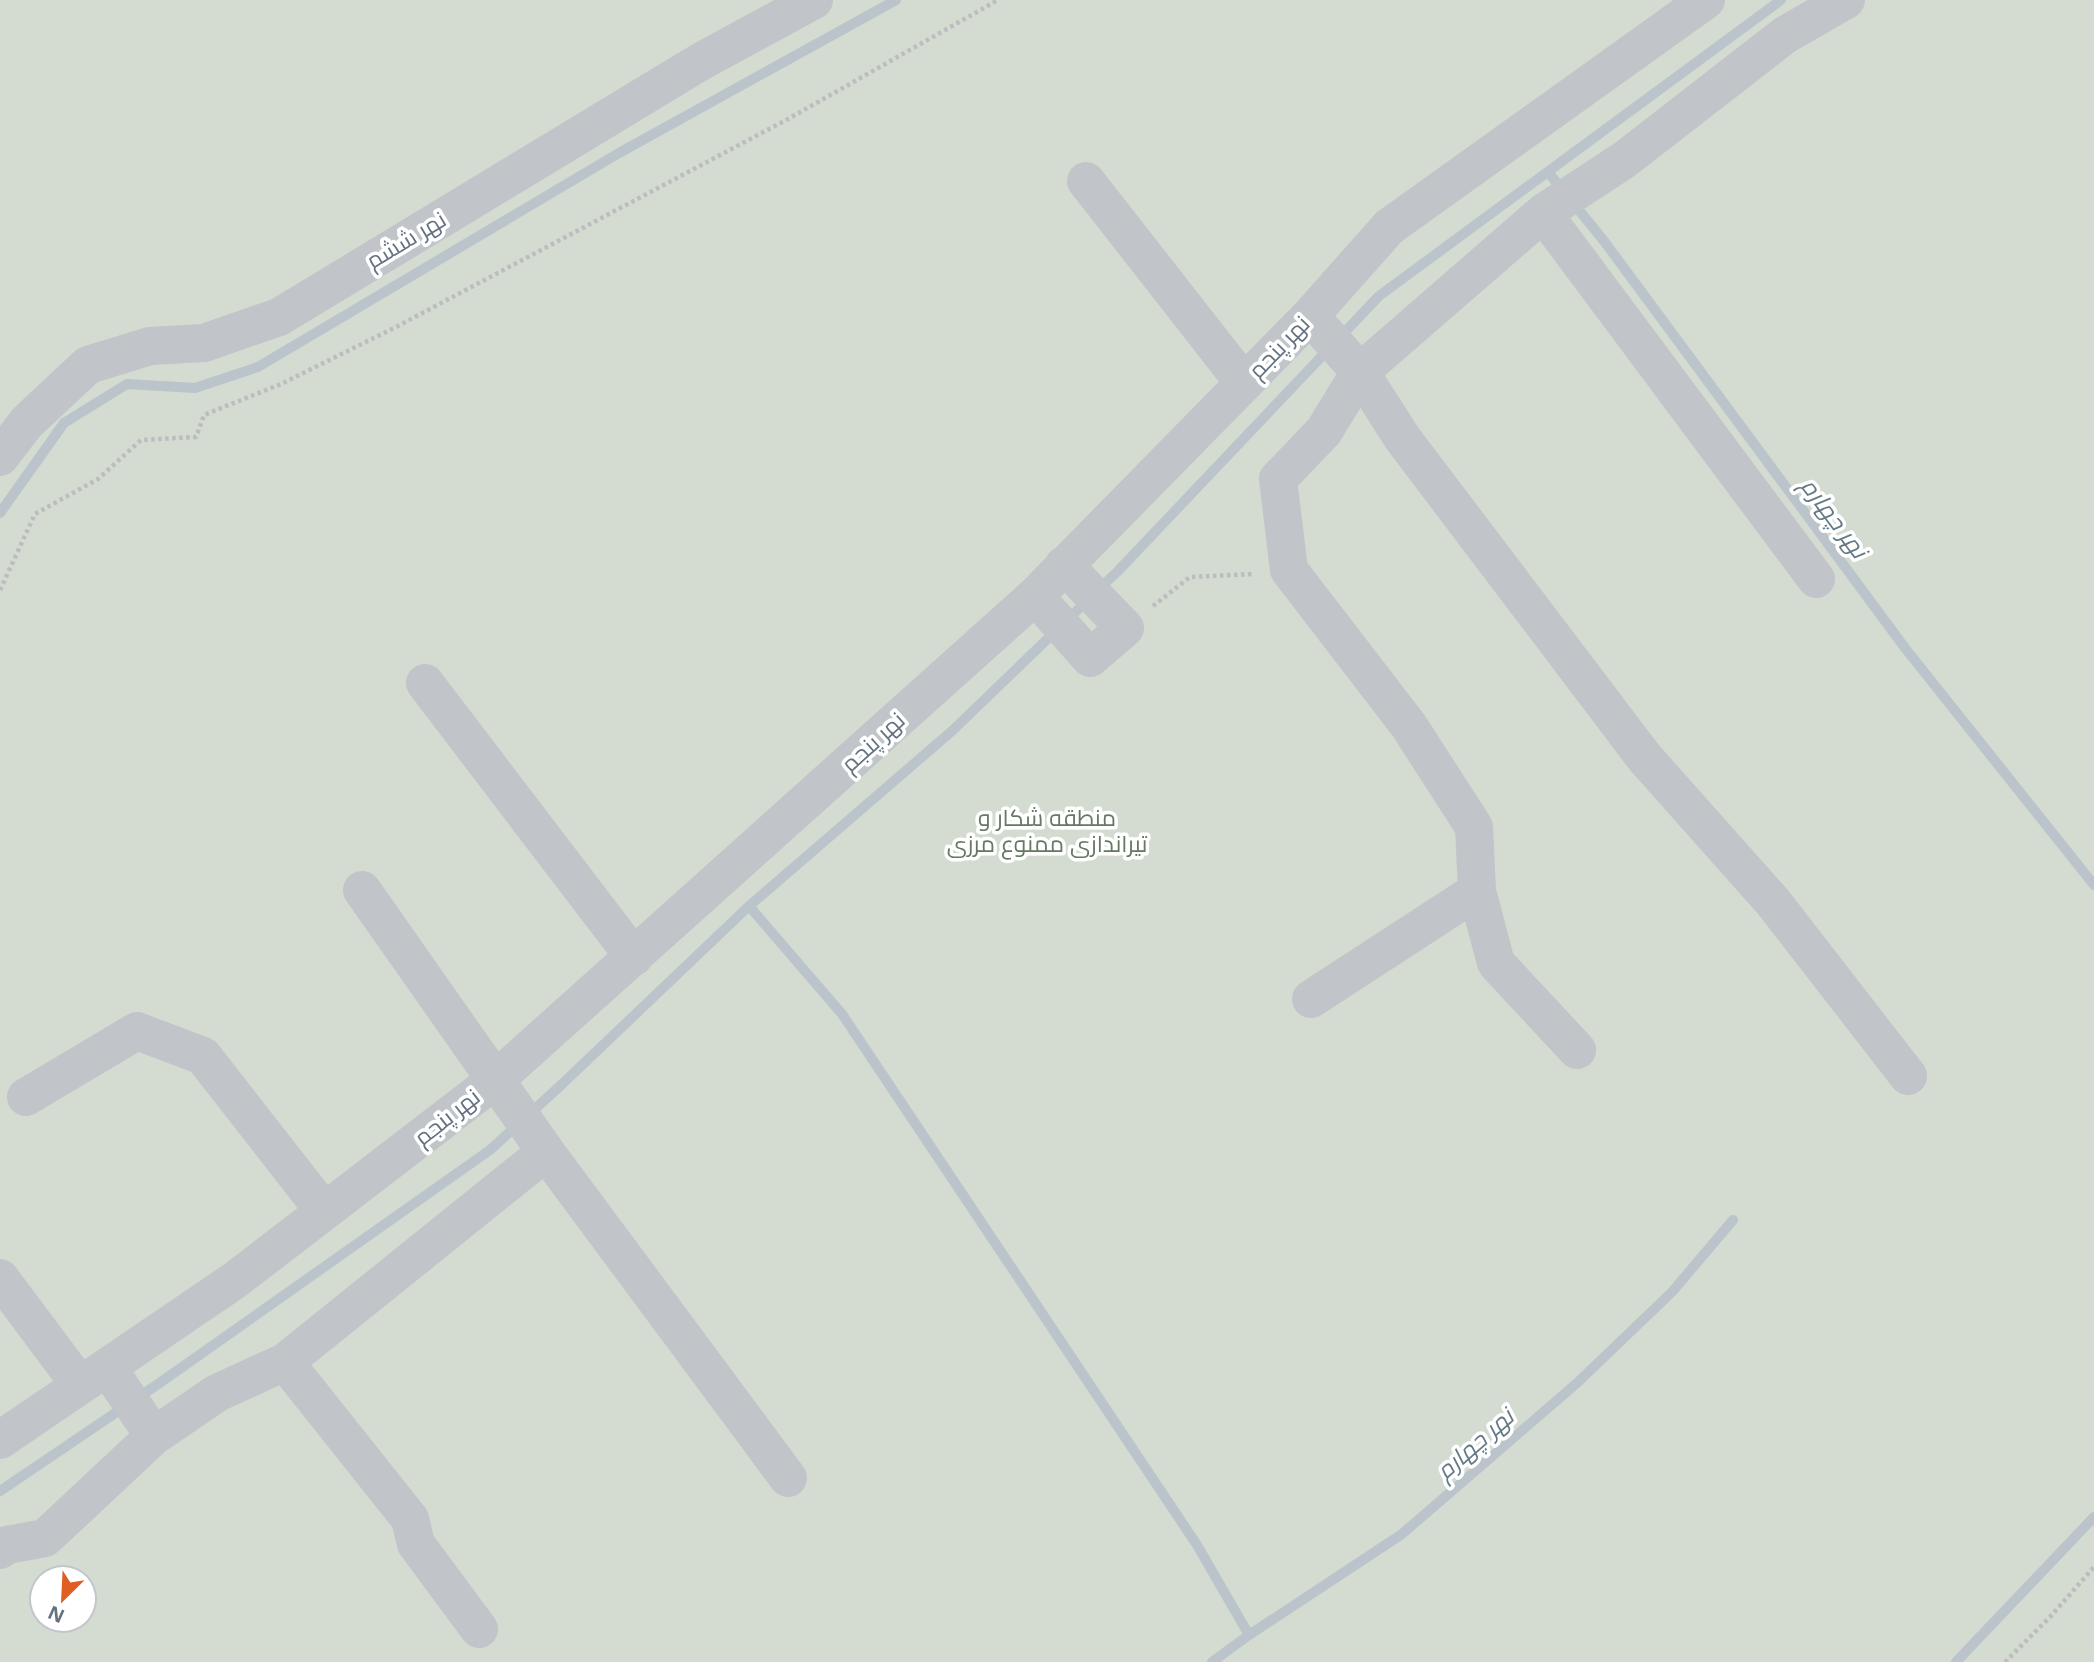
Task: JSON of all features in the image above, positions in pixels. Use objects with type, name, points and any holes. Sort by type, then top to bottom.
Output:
[{"type":"street","name":"نهر ششم","points":[[0,457],[27,422],[88,365],[150,346],[204,343],[279,317],[700,62],[814,0]]},
{"type":"street","name":"نهر پنجم","points":[[0,1440],[102,1380],[324,1212],[501,1090],[634,957],[1072,573],[1244,383],[1335,343],[1389,227],[1706,0]]},
{"type":"street","points":[[1335,343],[1624,160],[1785,35],[1846,0]]},
{"type":"street","points":[[1086,181],[1244,383]]},
{"type":"street","points":[[1560,201],[1816,579]]},
{"type":"street","points":[[1335,343],[1324,431],[1278,479],[1290,570],[1409,726],[1474,827],[1477,891],[1496,963],[1577,1050]]},
{"type":"street","points":[[1335,343],[1403,439],[1644,757],[1773,902],[1908,1076]]},
{"type":"street","points":[[1040,603],[1090,658],[1116,618],[1072,573]]},
{"type":"street","points":[[425,683],[634,957]]},
{"type":"street","points":[[362,890],[540,1145],[788,1478]]},
{"type":"street","points":[[1311,999],[1477,891]]},
{"type":"street","points":[[26,1097],[136,1031],[203,1056],[324,1212]]},
{"type":"street","points":[[0,1549],[7,1545],[45,1538],[148,1428],[285,1362],[540,1145]]},
{"type":"street","points":[[0,1278],[148,1428]]},
{"type":"street","points":[[285,1362],[410,1519],[416,1544],[479,1629]]},
{"type":"path","points":[[0,590],[35,514],[99,480],[141,440],[196,437],[204,415],[281,384],[396,327],[788,119],[998,0]]},
{"type":"path","points":[[1116,618],[1190,577],[1290,570]]},
{"type":"path","points":[[2005,1662],[2094,1567]]},
{"type":"green space","name":"منطقه شکار و تیراندازی ممنوع مرزی","points":[[0,0],[2094,0],[2094,1662],[0,1662]]},
{"type":"waterway","points":[[0,513],[64,423],[127,384],[195,388],[258,367],[619,153],[896,0]]},
{"type":"waterway","points":[[0,1491],[161,1382],[490,1150],[749,906],[952,731],[1118,571],[1379,296],[1781,0]]},
{"type":"waterway","name":"نهر چهارم","points":[[1548,172],[1604,241],[1905,648],[2094,885]]},
{"type":"waterway","points":[[749,906],[842,1014],[1197,1545],[1249,1635]]},
{"type":"waterway","name":"نهر چهارم","points":[[1212,1662],[1402,1534],[1577,1383],[1672,1292],[1733,1220]]},
{"type":"waterway","points":[[1956,1662],[2094,1517]]}]
